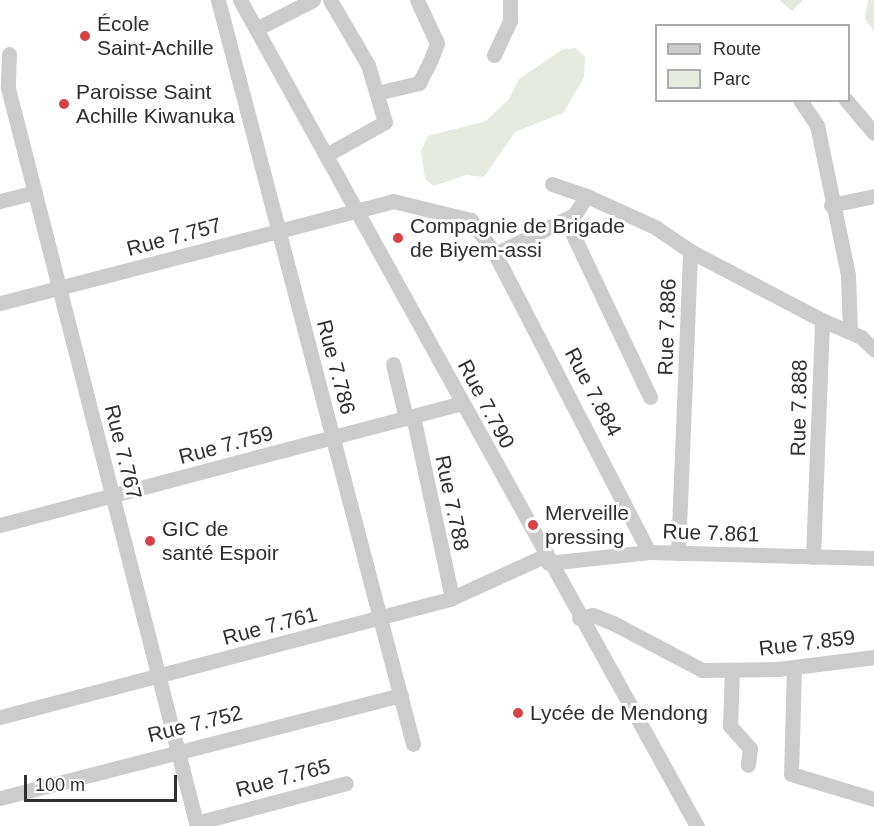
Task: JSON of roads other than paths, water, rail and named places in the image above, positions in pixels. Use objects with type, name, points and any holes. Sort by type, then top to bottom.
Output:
[{"type":"street","name":"Rue 7.786","points":[[218,0],[413,744]]},
{"type":"street","name":"Rue 7.790","points":[[240,0],[358,209],[546,560],[697,826]]},
{"type":"street","points":[[256,29],[313,0]]},
{"type":"street","points":[[327,154],[383,125],[377,93],[354,35],[330,0]]},
{"type":"street","points":[[377,93],[419,82],[431,59],[437,44],[417,0]]},
{"type":"street","points":[[494,55],[510,21],[510,0]]},
{"type":"street","name":"Rue 7.767","points":[[9,54],[4,88],[35,192],[196,824]]},
{"type":"street","points":[[801,102],[817,125],[831,205],[848,275],[850,332]]},
{"type":"street","points":[[848,102],[874,133]]},
{"type":"street","points":[[552,184],[587,196],[690,251]]},
{"type":"street","points":[[0,201],[35,192]]},
{"type":"street","points":[[495,255],[566,219],[587,196]]},
{"type":"street","points":[[831,205],[874,196]]},
{"type":"street","name":"Rue 7.884","points":[[358,209],[406,201],[471,220],[495,255],[649,552]]},
{"type":"street","name":"Rue 7.757","points":[[0,303],[358,209]]},
{"type":"street","points":[[566,219],[650,397]]},
{"type":"street","name":"Rue 7.886","points":[[678,553],[690,251],[822,320]]},
{"type":"street","points":[[822,320],[850,332],[874,349]]},
{"type":"street","name":"Rue 7.888","points":[[813,557],[822,320]]},
{"type":"street","name":"Rue 7.788","points":[[393,364],[410,417],[452,598]]},
{"type":"street","name":"Rue 7.759","points":[[0,525],[462,403]]},
{"type":"street","name":"Rue 7.861","points":[[546,560],[649,552],[874,558]]},
{"type":"street","name":"Rue 7.761","points":[[0,717],[381,619],[452,598],[546,560]]},
{"type":"street","name":"Rue 7.859","points":[[579,618],[593,615],[632,631],[687,666],[732,670],[794,668],[829,659],[874,657]]},
{"type":"street","points":[[794,668],[791,774],[874,799]]},
{"type":"street","points":[[732,670],[730,726],[750,748],[748,765]]},
{"type":"street","name":"Rue 7.752","points":[[0,798],[177,749],[401,695]]},
{"type":"street","name":"Rue 7.765","points":[[196,824],[346,783]]},
{"type":"place","name":"École Saint-Achille","points":[[85,36]]},
{"type":"place","name":"Paroisse Saint Achille Kiwanuka","points":[[64,104]]},
{"type":"place","name":"Compagnie de Brigade de Biyem-assi","points":[[398,238]]},
{"type":"place","name":"Merveille pressing","points":[[533,525]]},
{"type":"place","name":"GIC de santé Espoir","points":[[150,541]]},
{"type":"place","name":"Lycée de Mendong","points":[[518,713]]}]
